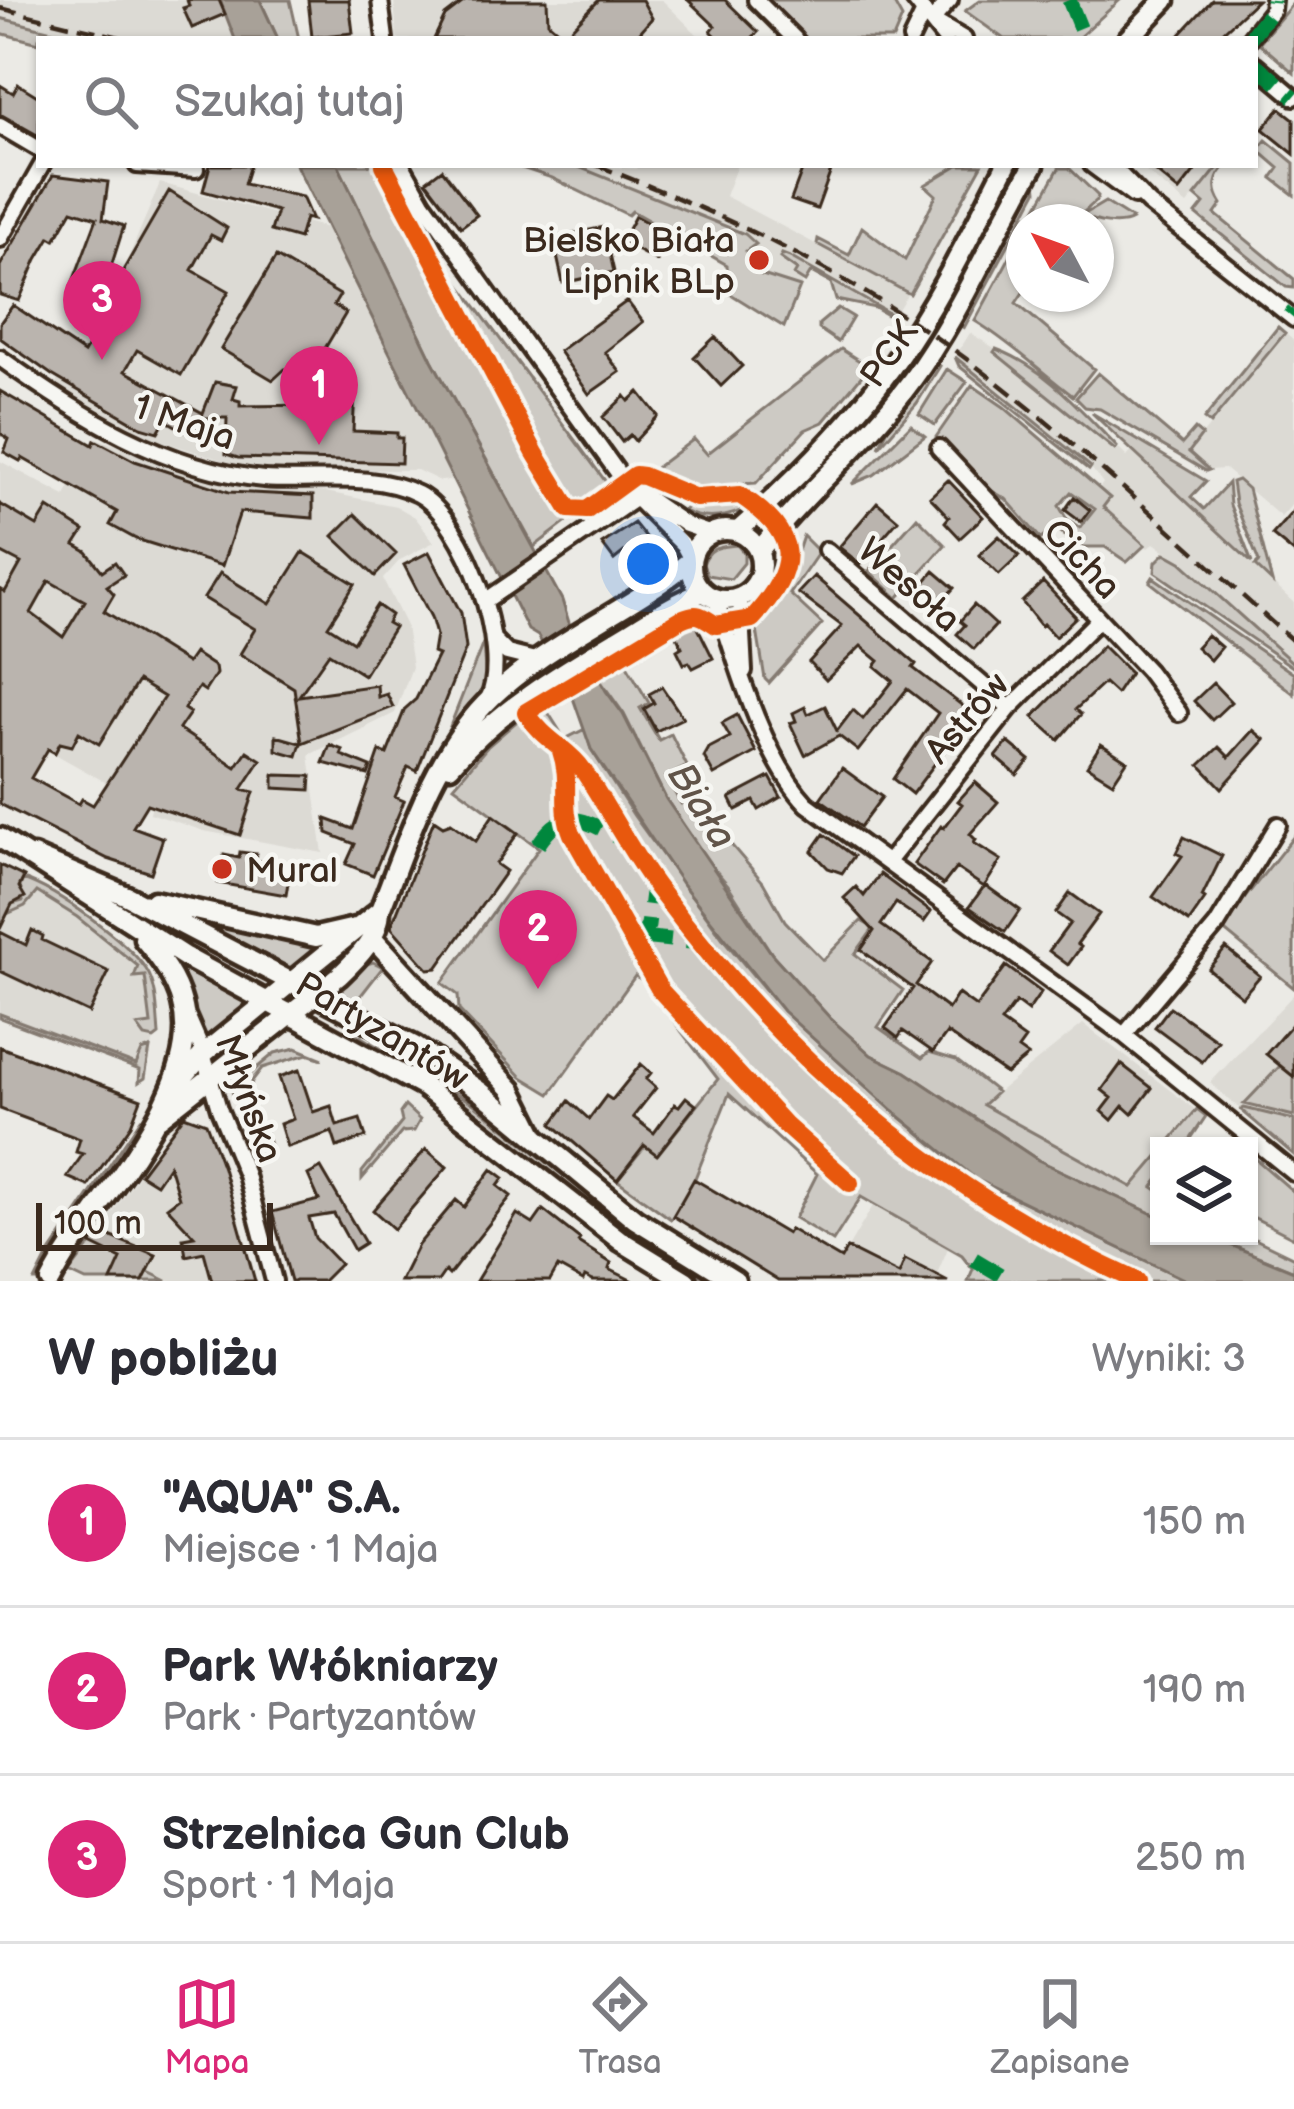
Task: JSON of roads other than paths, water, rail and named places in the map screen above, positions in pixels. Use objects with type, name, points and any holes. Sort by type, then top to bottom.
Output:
[{"type":"street","points":[[380,0],[385,36]]},
{"type":"street","points":[[756,0],[792,36]]},
{"type":"street","points":[[923,11],[950,0]]},
{"type":"street","points":[[1131,36],[1165,0]]},
{"type":"street","points":[[1251,36],[1272,10],[1273,0]]},
{"type":"street","points":[[923,11],[943,36]]},
{"type":"street","points":[[923,11],[960,36]]},
{"type":"street","points":[[1120,36],[1147,17]]},
{"type":"street","points":[[1258,67],[1294,97]]},
{"type":"street","points":[[0,126],[36,147]]},
{"type":"street","points":[[0,239],[40,168]]},
{"type":"street","points":[[181,168],[196,169]]},
{"type":"street","points":[[404,168],[423,202],[636,498],[683,545],[694,581],[710,596],[737,673],[800,796],[1124,1035],[1294,1173]]},
{"type":"street","name":"PCK","points":[[738,531],[847,422],[890,371],[968,242],[1005,168]]},
{"type":"street","name":"PCK","points":[[759,551],[880,422],[914,377],[989,252],[1032,168]]},
{"type":"street","points":[[1096,168],[1293,315]]},
{"type":"street","points":[[1114,168],[1149,204]]},
{"type":"street","name":"1 Maja","points":[[0,358],[52,396],[138,445],[246,476],[372,482],[428,500],[446,522],[485,601],[495,677],[487,702]]},
{"type":"street","name":"Cicha","points":[[939,448],[1148,671],[1179,713]]},
{"type":"street","points":[[625,482],[673,517],[709,533],[738,531],[759,551],[759,578],[740,597],[741,650],[750,700]]},
{"type":"street","points":[[485,601],[636,498]]},
{"type":"street","points":[[169,1095],[203,1054],[381,917],[428,793],[458,737],[487,702],[539,661],[659,586],[691,560],[699,541],[709,533]]},
{"type":"street","name":"Wesoła","points":[[826,550],[1010,708]]},
{"type":"street","points":[[428,793],[484,729],[604,646],[710,596],[740,597]]},
{"type":"street","name":"Astrów","points":[[888,862],[1010,708],[1099,619]]},
{"type":"street","points":[[493,639],[507,653],[539,661]]},
{"type":"street","points":[[1124,1035],[1216,925],[1278,825]]},
{"type":"street","name":"Partyzantów","points":[[0,838],[296,982],[449,1068],[635,1219],[736,1281]]},
{"type":"street","name":"Partyzantów","points":[[33,856],[134,926],[434,1094],[621,1241],[686,1281]]},
{"type":"street","name":"Partyzantów","points":[[127,896],[304,935],[366,932],[512,1090],[536,1138]]},
{"type":"street","points":[[51,1281],[79,1232],[159,1118],[182,1041],[183,1007],[164,965],[134,926]]},
{"type":"street","points":[[159,1118],[351,964],[366,932]]},
{"type":"street","name":"Młyńska","points":[[183,1007],[246,1174],[274,1281]]},
{"type":"railway","points":[[0,8],[116,36]]},
{"type":"railway","points":[[603,168],[691,204],[830,272],[961,355],[1131,495],[1294,642]]},
{"type":"place","name":"Bielsko Biała Lipnik BLp","points":[[759,260]]},
{"type":"place","name":"Strzelnica Gun Club","points":[[102,360]]},
{"type":"place","name":"\"AQUA\" S.A.","points":[[319,445]]},
{"type":"place","name":"Mural","points":[[222,869]]},
{"type":"place","name":"Park Włókniarzy","points":[[538,989]]},
{"type":"water label","name":"Biała","points":[[703,805]]}]
